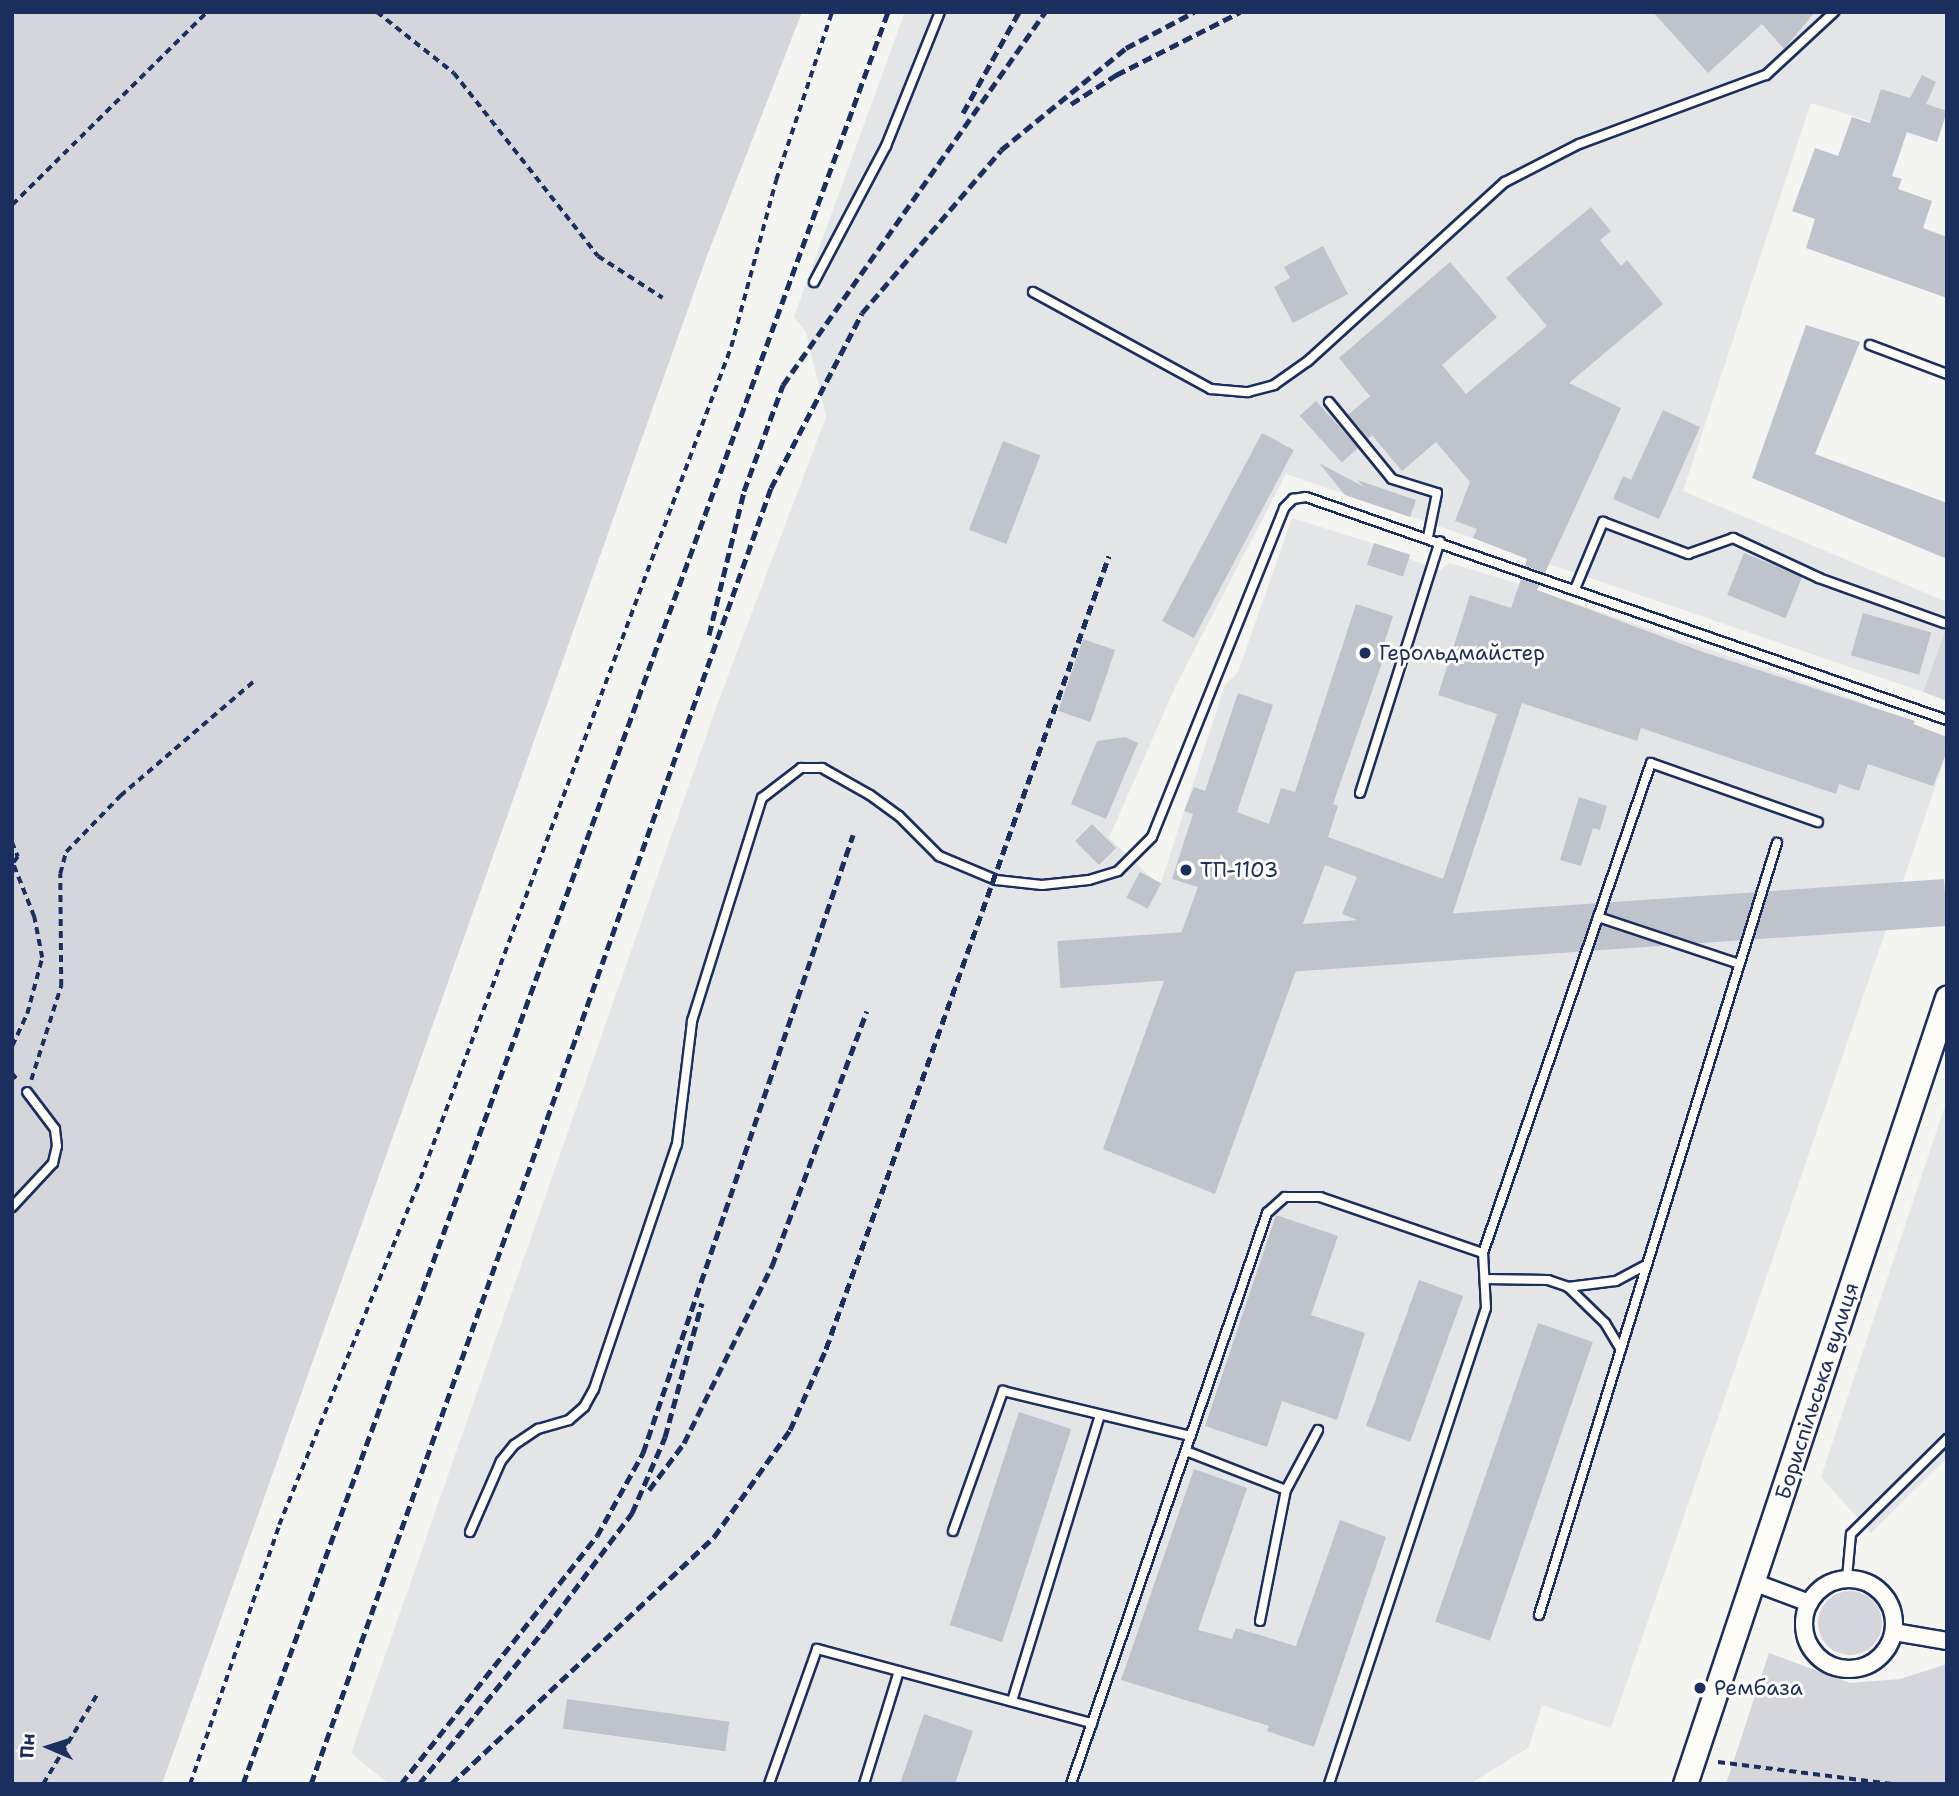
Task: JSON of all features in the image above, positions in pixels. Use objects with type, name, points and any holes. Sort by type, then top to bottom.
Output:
[{"type":"main road","name":"Бориспільська вулиця","points":[[1685,1784],[1947,998]]},
{"type":"street","points":[[1847,1578],[1869,1583],[1887,1598],[1894,1632],[1884,1653],[1865,1667],[1830,1665],[1819,1659],[1806,1638],[1809,1603],[1825,1585],[1847,1578]]},
{"type":"street","points":[[1753,1582],[1809,1603]]},
{"type":"street","points":[[1894,1632],[1947,1640]]},
{"type":"lane","points":[[814,282],[886,146],[940,12]]},
{"type":"lane","points":[[1033,292],[1211,389],[1248,391],[1274,384],[1308,361],[1505,182],[1579,144],[1766,75],[1834,12]]},
{"type":"lane","points":[[1870,345],[1947,374]]},
{"type":"lane","points":[[1329,402],[1392,479],[1437,494],[1428,537]]},
{"type":"lane","points":[[470,1532],[501,1461],[514,1445],[538,1429],[569,1420],[584,1407],[594,1389],[677,1144],[687,1041],[761,797],[801,768],[822,768],[899,816],[939,856],[996,880],[1042,885],[1089,880],[1118,871],[1152,837],[1284,508],[1293,499],[1306,497],[1440,541],[1947,720]]},
{"type":"lane","points":[[1575,589],[1604,522],[1688,554],[1732,538],[1819,578],[1944,624]]},
{"type":"lane","points":[[1360,793],[1440,541]]},
{"type":"lane","points":[[1329,1784],[1486,1308],[1483,1253],[1651,763],[1818,822]]},
{"type":"lane","points":[[1539,1615],[1737,963],[1777,843]]},
{"type":"lane","points":[[1598,917],[1737,963]]},
{"type":"lane","points":[[12,1208],[53,1163],[57,1146],[55,1129],[27,1092]]},
{"type":"lane","points":[[1071,1784],[1267,1213],[1286,1197],[1320,1197],[1483,1253]]},
{"type":"lane","points":[[1568,1287],[1616,1281],[1646,1265]]},
{"type":"lane","points":[[1485,1279],[1548,1280],[1568,1287],[1605,1323],[1621,1350]]},
{"type":"lane","points":[[953,1531],[1003,1391],[1191,1437]]},
{"type":"lane","points":[[1012,1701],[1100,1415]]},
{"type":"lane","points":[[1260,1621],[1286,1490],[1318,1430]]},
{"type":"lane","points":[[1847,1578],[1851,1534],[1947,1439]]},
{"type":"lane","points":[[1186,1451],[1286,1490]]},
{"type":"lane","points":[[769,1784],[817,1649],[1092,1723]]},
{"type":"lane","points":[[864,1784],[899,1671]]},
{"type":"path","points":[[12,205],[207,12]]},
{"type":"path","points":[[377,12],[454,73],[598,256],[663,298]]},
{"type":"path","points":[[190,1784],[279,1525],[416,1190],[731,347],[776,180],[832,12]]},
{"type":"path","points":[[27,1092],[61,986],[60,874],[66,852],[120,796],[254,681]]},
{"type":"path","points":[[12,842],[18,857],[13,865],[34,917],[42,958],[27,1014],[12,1046]]},
{"type":"path","points":[[43,1784],[98,1693]]},
{"type":"path","points":[[1718,1762],[1892,1784]]},
{"type":"shaded area","points":[[12,12],[802,12],[708,253],[162,1784],[12,1784]]},
{"type":"shaded area","points":[[905,12],[1947,12],[1947,111],[1937,142],[1811,103],[1683,491],[1947,602],[1947,626],[1923,692],[1286,474],[1176,685],[1109,838],[1160,886],[1225,685],[1238,672],[1292,518],[1410,555],[1409,559],[1440,570],[1450,563],[1519,584],[1867,704],[1875,745],[1947,737],[1947,753],[1611,1728],[1542,1705],[1529,1747],[1470,1784],[389,1784],[351,1753],[717,705],[826,417],[806,332],[794,317]],"holes":[[[567,1700],[729,1722],[725,1752],[563,1729]]]},
{"type":"shaded area","points":[[1947,626],[1947,701],[1923,692]]},
{"type":"shaded area","points":[[1947,1100],[1947,1458],[1871,1533],[1821,1477]]},
{"type":"shaded area","points":[[1850,1591],[1862,1593],[1873,1600],[1880,1611],[1880,1635],[1873,1646],[1862,1653],[1850,1655],[1838,1653],[1827,1646],[1820,1635],[1818,1623],[1820,1611],[1827,1600],[1838,1593]]},
{"type":"shaded area","points":[[1769,1653],[1850,1683],[1900,1679],[1947,1664],[1947,1784],[1726,1784]]},
{"type":"building","points":[[1653,12],[1815,12],[1784,49],[1762,24],[1708,73]]},
{"type":"building","points":[[1922,75],[1936,82],[1926,104],[1947,111],[1937,142],[1907,132],[1892,176],[1902,179],[1898,189],[1932,201],[1923,228],[1947,237],[1947,298],[1806,248],[1815,219],[1792,211],[1815,148],[1838,156],[1852,117],[1870,123],[1881,89],[1910,98]]},
{"type":"building","points":[[1591,207],[1611,231],[1600,240],[1621,266],[1627,260],[1663,304],[1569,383],[1621,408],[1545,573],[1525,566],[1527,559],[1473,538],[1477,529],[1455,521],[1470,482],[1436,442],[1402,471],[1372,435],[1368,439],[1348,415],[1370,396],[1339,358],[1450,262],[1497,317],[1442,365],[1466,394],[1547,326],[1506,278]]},
{"type":"building","points":[[1323,246],[1348,294],[1293,323],[1274,287],[1290,278],[1284,267]]},
{"type":"building","points":[[1806,325],[1860,342],[1815,454],[1947,503],[1947,559],[1752,478]]},
{"type":"building","points":[[1316,401],[1358,448],[1342,463],[1300,416]]},
{"type":"building","points":[[1663,410],[1700,427],[1659,519],[1613,499],[1623,476],[1631,480]]},
{"type":"building","points":[[1262,433],[1294,450],[1194,638],[1162,621]]},
{"type":"building","points":[[1003,441],[1040,455],[1006,544],[969,530]]},
{"type":"building","points":[[1319,463],[1364,487],[1357,480],[1416,500],[1410,517],[1345,495]]},
{"type":"building","points":[[1374,543],[1410,555],[1403,577],[1367,565]]},
{"type":"building","points":[[1744,553],[1802,577],[1786,618],[1727,595]]},
{"type":"building","points":[[1521,579],[1539,585],[1537,590],[1703,652],[1915,721],[1913,724],[1947,737],[1947,751],[1933,786],[1868,764],[1859,791],[1839,784],[1836,794],[1641,728],[1637,741],[1522,703],[1439,955],[1396,941],[1398,936],[1342,914],[1357,877],[1325,865],[1302,926],[1311,929],[1215,1194],[1103,1149],[1198,887],[1172,879],[1193,814],[1184,811],[1194,787],[1205,791],[1238,693],[1273,705],[1237,812],[1269,824],[1281,788],[1295,792],[1356,604],[1393,616],[1382,650],[1386,651],[1333,804],[1338,806],[1328,837],[1443,879],[1497,714],[1438,695],[1470,595],[1511,608]]},
{"type":"building","points":[[1863,613],[1931,633],[1919,675],[1851,655]]},
{"type":"building","points":[[1083,639],[1115,650],[1090,722],[1058,711]]},
{"type":"building","points":[[1125,737],[1138,743],[1106,819],[1071,804],[1097,741]]},
{"type":"building","points":[[1579,797],[1607,806],[1600,830],[1593,828],[1581,866],[1560,860]]},
{"type":"building","points":[[1092,824],[1116,848],[1099,865],[1075,841]]},
{"type":"building","points":[[1140,872],[1161,883],[1148,909],[1126,898]]},
{"type":"building","points":[[1944,879],[1947,926],[1060,988],[1057,941]]},
{"type":"building","points":[[1276,1215],[1338,1236],[1311,1315],[1365,1333],[1337,1420],[1282,1401],[1267,1447],[1205,1426]]},
{"type":"building","points":[[1419,1280],[1463,1296],[1410,1442],[1366,1426]]},
{"type":"building","points":[[1538,1323],[1593,1342],[1490,1641],[1435,1622]]},
{"type":"building","points":[[1019,1412],[1071,1429],[1002,1642],[950,1625]]},
{"type":"building","points":[[1194,1469],[1247,1488],[1198,1630],[1232,1639],[1236,1628],[1296,1646],[1340,1520],[1386,1537],[1314,1747],[1267,1731],[1269,1726],[1121,1680]]},
{"type":"building","points":[[567,1699],[729,1722],[725,1752],[563,1729]]},
{"type":"building","points":[[924,1714],[973,1731],[955,1784],[900,1784]]},
{"type":"tram line","points":[[1524,1784],[1570,1784]]},
{"type":"railway","points":[[243,1784],[888,12]]},
{"type":"railway","points":[[963,113],[1019,12]]},
{"type":"railway","points":[[709,635],[744,491],[783,385],[1045,12]]},
{"type":"railway","points":[[311,1784],[771,488],[862,313],[1001,150],[1126,48],[1194,12]]},
{"type":"railway","points":[[1071,104],[1116,75],[1240,12]]},
{"type":"railway","points":[[451,1784],[714,1537],[790,1430],[826,1349],[1109,556]]},
{"type":"railway","points":[[401,1784],[597,1536],[643,1453],[853,835]]},
{"type":"railway","points":[[649,1490],[684,1443],[772,1266],[867,1011]]},
{"type":"railway","points":[[419,1784],[546,1628],[632,1513],[665,1437],[702,1303]]},
{"type":"place","name":"Герольдмайстер","points":[[1365,653]]},
{"type":"place","name":"ТП-1103","points":[[1186,870]]},
{"type":"place","name":"Рембаза","points":[[1700,1688]]}]
